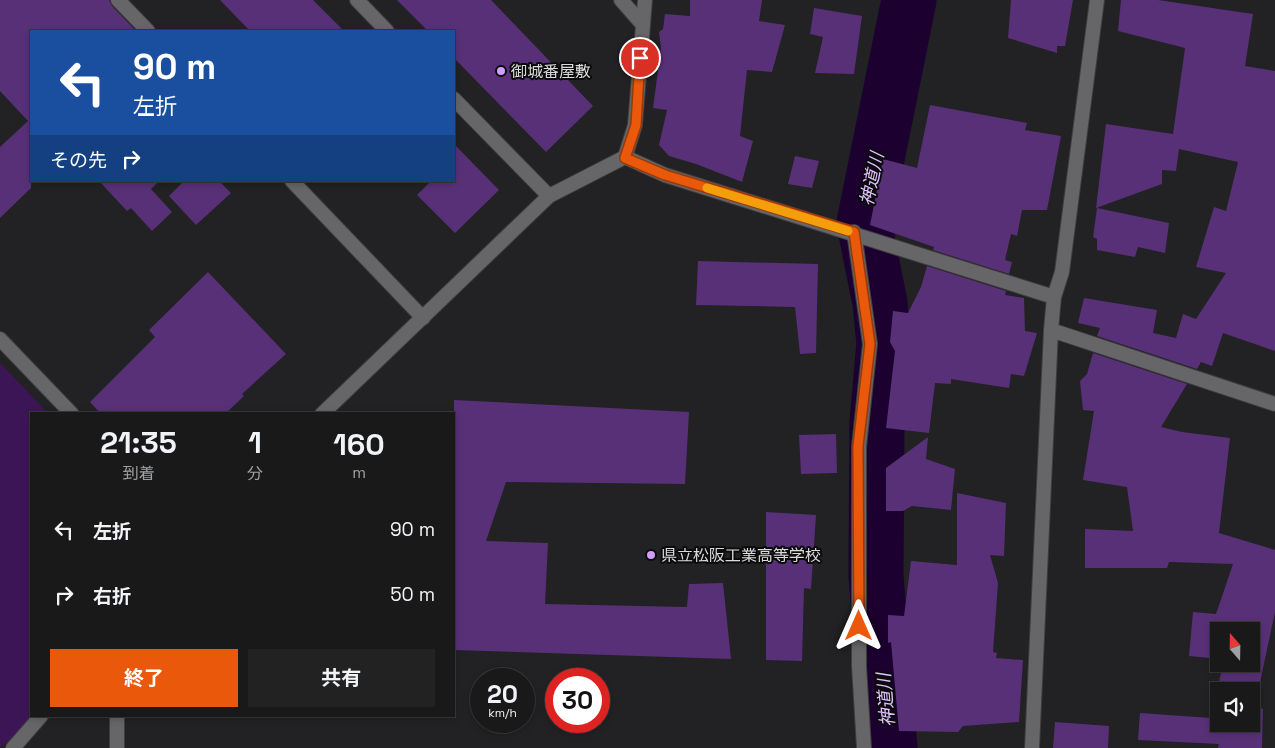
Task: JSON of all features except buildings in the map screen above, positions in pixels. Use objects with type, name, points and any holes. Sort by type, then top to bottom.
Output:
[{"type":"street","points":[[118,0],[147,30]]},
{"type":"street","points":[[357,0],[386,30]]},
{"type":"street","points":[[621,0],[643,25]]},
{"type":"street","points":[[324,412],[549,196],[625,158],[636,125],[645,0]]},
{"type":"street","points":[[1032,748],[1050,330],[1054,297],[1062,272],[1097,0]]},
{"type":"street","points":[[455,100],[549,196]]},
{"type":"street","points":[[625,158],[665,175],[875,239],[1054,297]]},
{"type":"street","points":[[293,182],[423,318]]},
{"type":"street","points":[[855,233],[870,344],[858,446],[860,666],[864,748]]},
{"type":"street","points":[[1050,330],[1275,404]]},
{"type":"street","points":[[0,339],[70,412]]},
{"type":"street","points":[[13,748],[40,717]]},
{"type":"street","points":[[117,717],[117,748]]},
{"type":"shaded area","points":[[0,363],[47,412],[30,412],[30,717],[17,736],[0,747]]},
{"type":"waterway","name":"神道川","points":[[890,748],[876,576],[877,423],[884,343],[880,303],[864,223],[909,0]]},
{"type":"slow traffic","points":[[707,188],[848,231]]},
{"type":"place","name":"御城番屋敷","points":[[501,71]]},
{"type":"place","name":"県立松阪工業高等学校","points":[[651,555]]},
{"type":"route","points":[[640,58],[636,125],[625,158],[665,175],[854,232],[870,344],[858,446],[859,626]]}]
